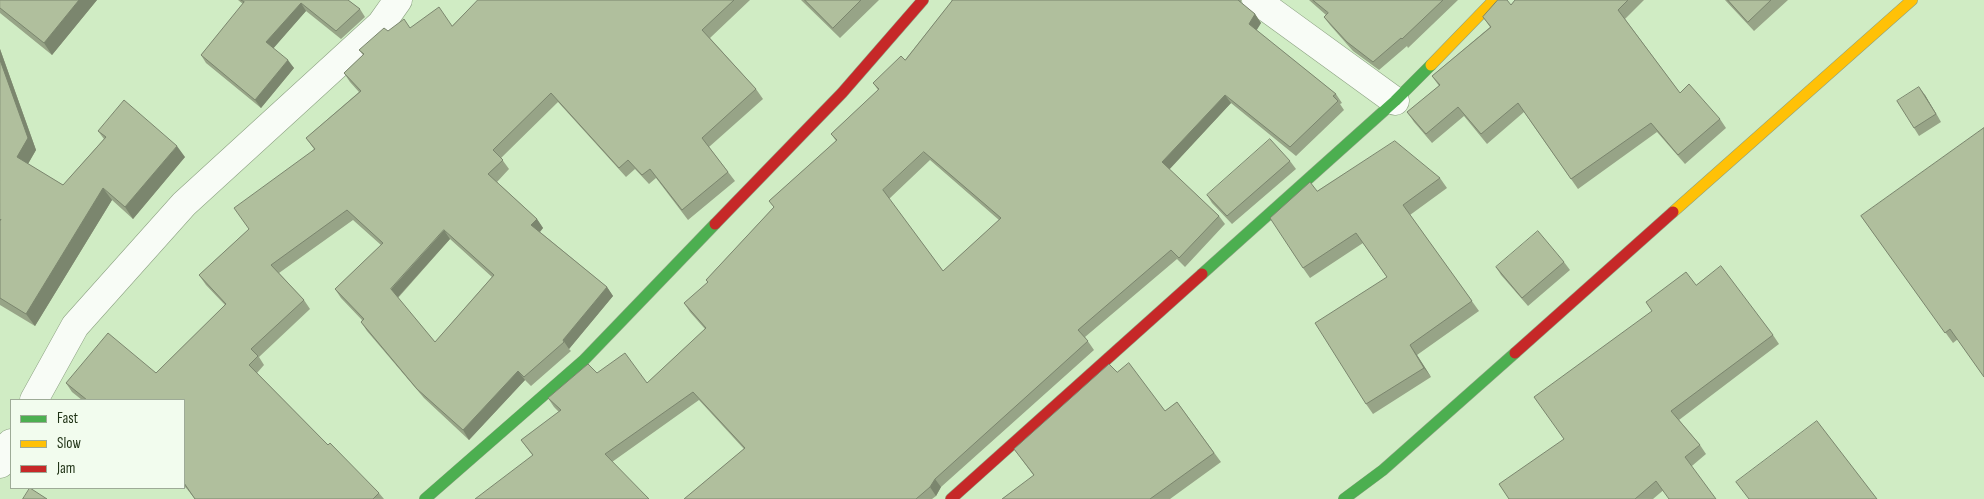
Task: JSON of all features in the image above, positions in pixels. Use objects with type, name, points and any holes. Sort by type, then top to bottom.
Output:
[{"type":"street","points":[[35,399],[74,326],[184,204],[381,24],[398,0]]},
{"type":"street","points":[[425,499],[584,360],[842,93],[923,0]]},
{"type":"street","points":[[1256,0],[1395,101]]},
{"type":"street","points":[[951,499],[1395,101],[1494,0]]},
{"type":"street","points":[[1344,499],[1382,470],[1912,0]]},
{"type":"street","points":[[0,464],[10,445]]},
{"type":"building","points":[[0,0],[79,0],[44,43],[0,8]]},
{"type":"building","points":[[241,0],[348,0],[360,9],[336,31],[301,3],[266,42],[288,60],[255,100],[201,55],[244,2]]},
{"type":"building","points":[[478,0],[734,0],[702,30],[756,89],[702,138],[728,172],[682,210],[650,169],[642,175],[628,160],[619,168],[551,93],[493,150],[503,160],[488,174],[537,219],[531,225],[607,287],[563,340],[564,342],[524,377],[518,371],[463,430],[417,389],[361,322],[364,319],[335,289],[383,243],[347,210],[271,265],[304,300],[251,349],[258,356],[249,365],[328,445],[330,443],[379,493],[373,499],[195,499],[185,484],[185,399],[86,399],[66,383],[108,333],[156,373],[226,304],[199,275],[249,229],[234,208],[315,149],[306,138],[361,91],[344,73],[364,54],[359,50],[384,28],[388,31],[404,19],[410,28],[439,7],[452,26]],"holes":[[[444,230],[494,275],[435,342],[391,289]]]},
{"type":"building","points":[[805,0],[861,0],[833,28]]},
{"type":"building","points":[[953,0],[1238,0],[1255,14],[1249,24],[1336,94],[1333,96],[1338,101],[1290,147],[1225,95],[1162,162],[1219,216],[1179,258],[1171,250],[1078,330],[1088,341],[935,479],[930,487],[916,499],[684,499],[745,448],[693,392],[605,454],[649,499],[475,499],[533,455],[521,440],[561,410],[548,398],[588,364],[597,373],[625,353],[647,383],[706,328],[684,303],[708,282],[706,280],[774,207],[769,201],[837,140],[831,134],[879,89],[873,83],[901,56],[905,60]],"holes":[[[924,152],[1001,218],[943,271],[883,190]]]},
{"type":"building","points":[[1313,0],[1443,0],[1402,39],[1373,62],[1347,42],[1324,17],[1328,13]]},
{"type":"building","points":[[1498,0],[1507,0],[1511,5],[1515,0],[1628,0],[1618,10],[1680,93],[1689,84],[1720,119],[1678,155],[1651,123],[1571,179],[1518,103],[1481,134],[1458,107],[1426,134],[1407,112],[1440,85],[1432,76],[1491,27],[1483,17]]},
{"type":"building","points":[[1728,0],[1771,0],[1748,22]]},
{"type":"building","points":[[0,60],[28,138],[17,157],[63,185],[106,137],[98,131],[124,100],[177,146],[125,207],[103,188],[26,314],[0,298]]},
{"type":"building","points":[[1919,87],[1936,114],[1914,128],[1897,101]]},
{"type":"building","points":[[1984,128],[1984,377],[1950,329],[1945,333],[1861,216]]},
{"type":"building","points":[[1270,139],[1290,161],[1227,216],[1207,195]]},
{"type":"building","points":[[1395,141],[1440,178],[1403,205],[1472,301],[1410,345],[1424,368],[1366,404],[1315,323],[1387,277],[1356,233],[1303,268],[1270,218],[1310,182],[1317,191]]},
{"type":"building","points":[[1538,231],[1564,262],[1522,298],[1496,267]]},
{"type":"building","points":[[1721,266],[1773,335],[1671,411],[1700,445],[1685,457],[1716,499],[1669,499],[1656,481],[1635,499],[1509,499],[1499,484],[1564,439],[1534,397],[1652,311],[1646,302],[1686,272],[1696,285]]},
{"type":"building","points":[[1129,363],[1165,411],[1177,402],[1214,453],[1150,499],[1002,499],[1034,475],[1014,449],[1109,364],[1117,372]]},
{"type":"building","points":[[1817,421],[1877,499],[1749,499],[1736,482]]},
{"type":"building","points":[[29,489],[32,489],[47,499],[23,499]]},
{"type":"traffic: fast","points":[[1202,274],[1395,101],[1431,65]]},
{"type":"traffic: fast","points":[[425,499],[584,360],[715,224]]},
{"type":"traffic: fast","points":[[1344,499],[1383,470],[1515,353]]},
{"type":"traffic: slow","points":[[1431,65],[1494,0]]},
{"type":"traffic: slow","points":[[1673,212],[1912,0]]},
{"type":"traffic: jam","points":[[715,224],[842,93],[923,0]]},
{"type":"traffic: jam","points":[[1515,353],[1673,212]]},
{"type":"traffic: jam","points":[[951,499],[1202,274]]}]
